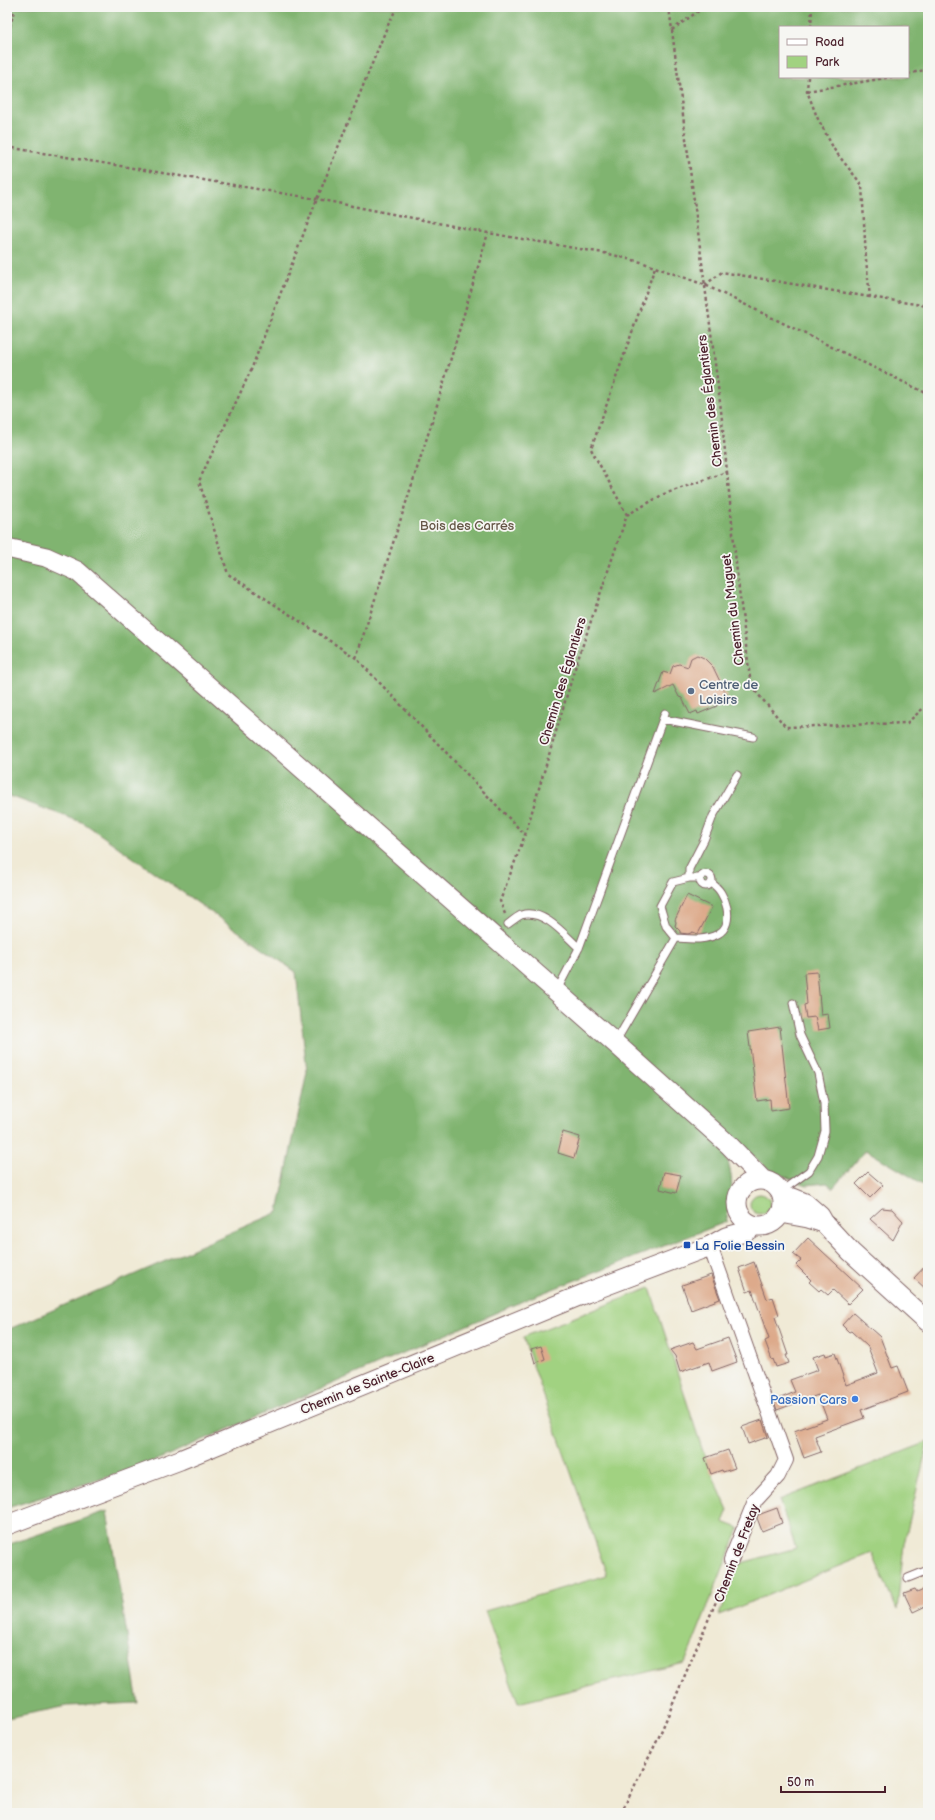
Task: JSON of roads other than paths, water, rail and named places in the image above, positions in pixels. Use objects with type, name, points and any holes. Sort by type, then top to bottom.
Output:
[{"type":"main road","points":[[7,548],[46,557],[76,571],[615,1043],[729,1145],[762,1180]]},
{"type":"main road","points":[[718,1242],[738,1199],[749,1182],[762,1180],[770,1182],[781,1201],[776,1219],[767,1225],[754,1226],[743,1220],[738,1199],[740,1178],[729,1145]]},
{"type":"main road","points":[[781,1201],[793,1198],[806,1203],[820,1216],[824,1223],[851,1252],[928,1322]]},
{"type":"main road","name":"Chemin de Sainte-Claire","points":[[7,1525],[180,1460],[586,1293],[745,1232],[754,1226]]},
{"type":"street","name":"Chemin de Fretay","points":[[718,1242],[786,1460],[778,1476],[755,1501],[731,1560]]},
{"type":"lane","points":[[556,992],[579,948],[664,716],[752,737]]},
{"type":"lane","points":[[689,878],[689,869],[704,840],[713,816],[736,775]]},
{"type":"lane","points":[[702,874],[709,874],[711,877],[711,883],[721,893],[727,908],[726,926],[719,933],[698,940],[676,938],[666,926],[660,906],[673,882],[689,878],[700,878],[702,874]]},
{"type":"lane","points":[[508,924],[521,915],[530,914],[542,917],[557,928],[579,948]]},
{"type":"lane","points":[[615,1043],[676,938]]},
{"type":"lane","points":[[781,1201],[809,1170],[818,1156],[825,1131],[824,1103],[818,1073],[800,1035],[794,1003]]},
{"type":"lane","points":[[908,1578],[928,1570]]},
{"type":"place","name":"Centre de Loisirs","points":[[691,691]]},
{"type":"place","name":"La Folie Bessin","points":[[687,1245]]},
{"type":"place","name":"Passion Cars","points":[[855,1399]]},
{"type":"park label","name":"Bois des Carrés","points":[[467,525]]}]
